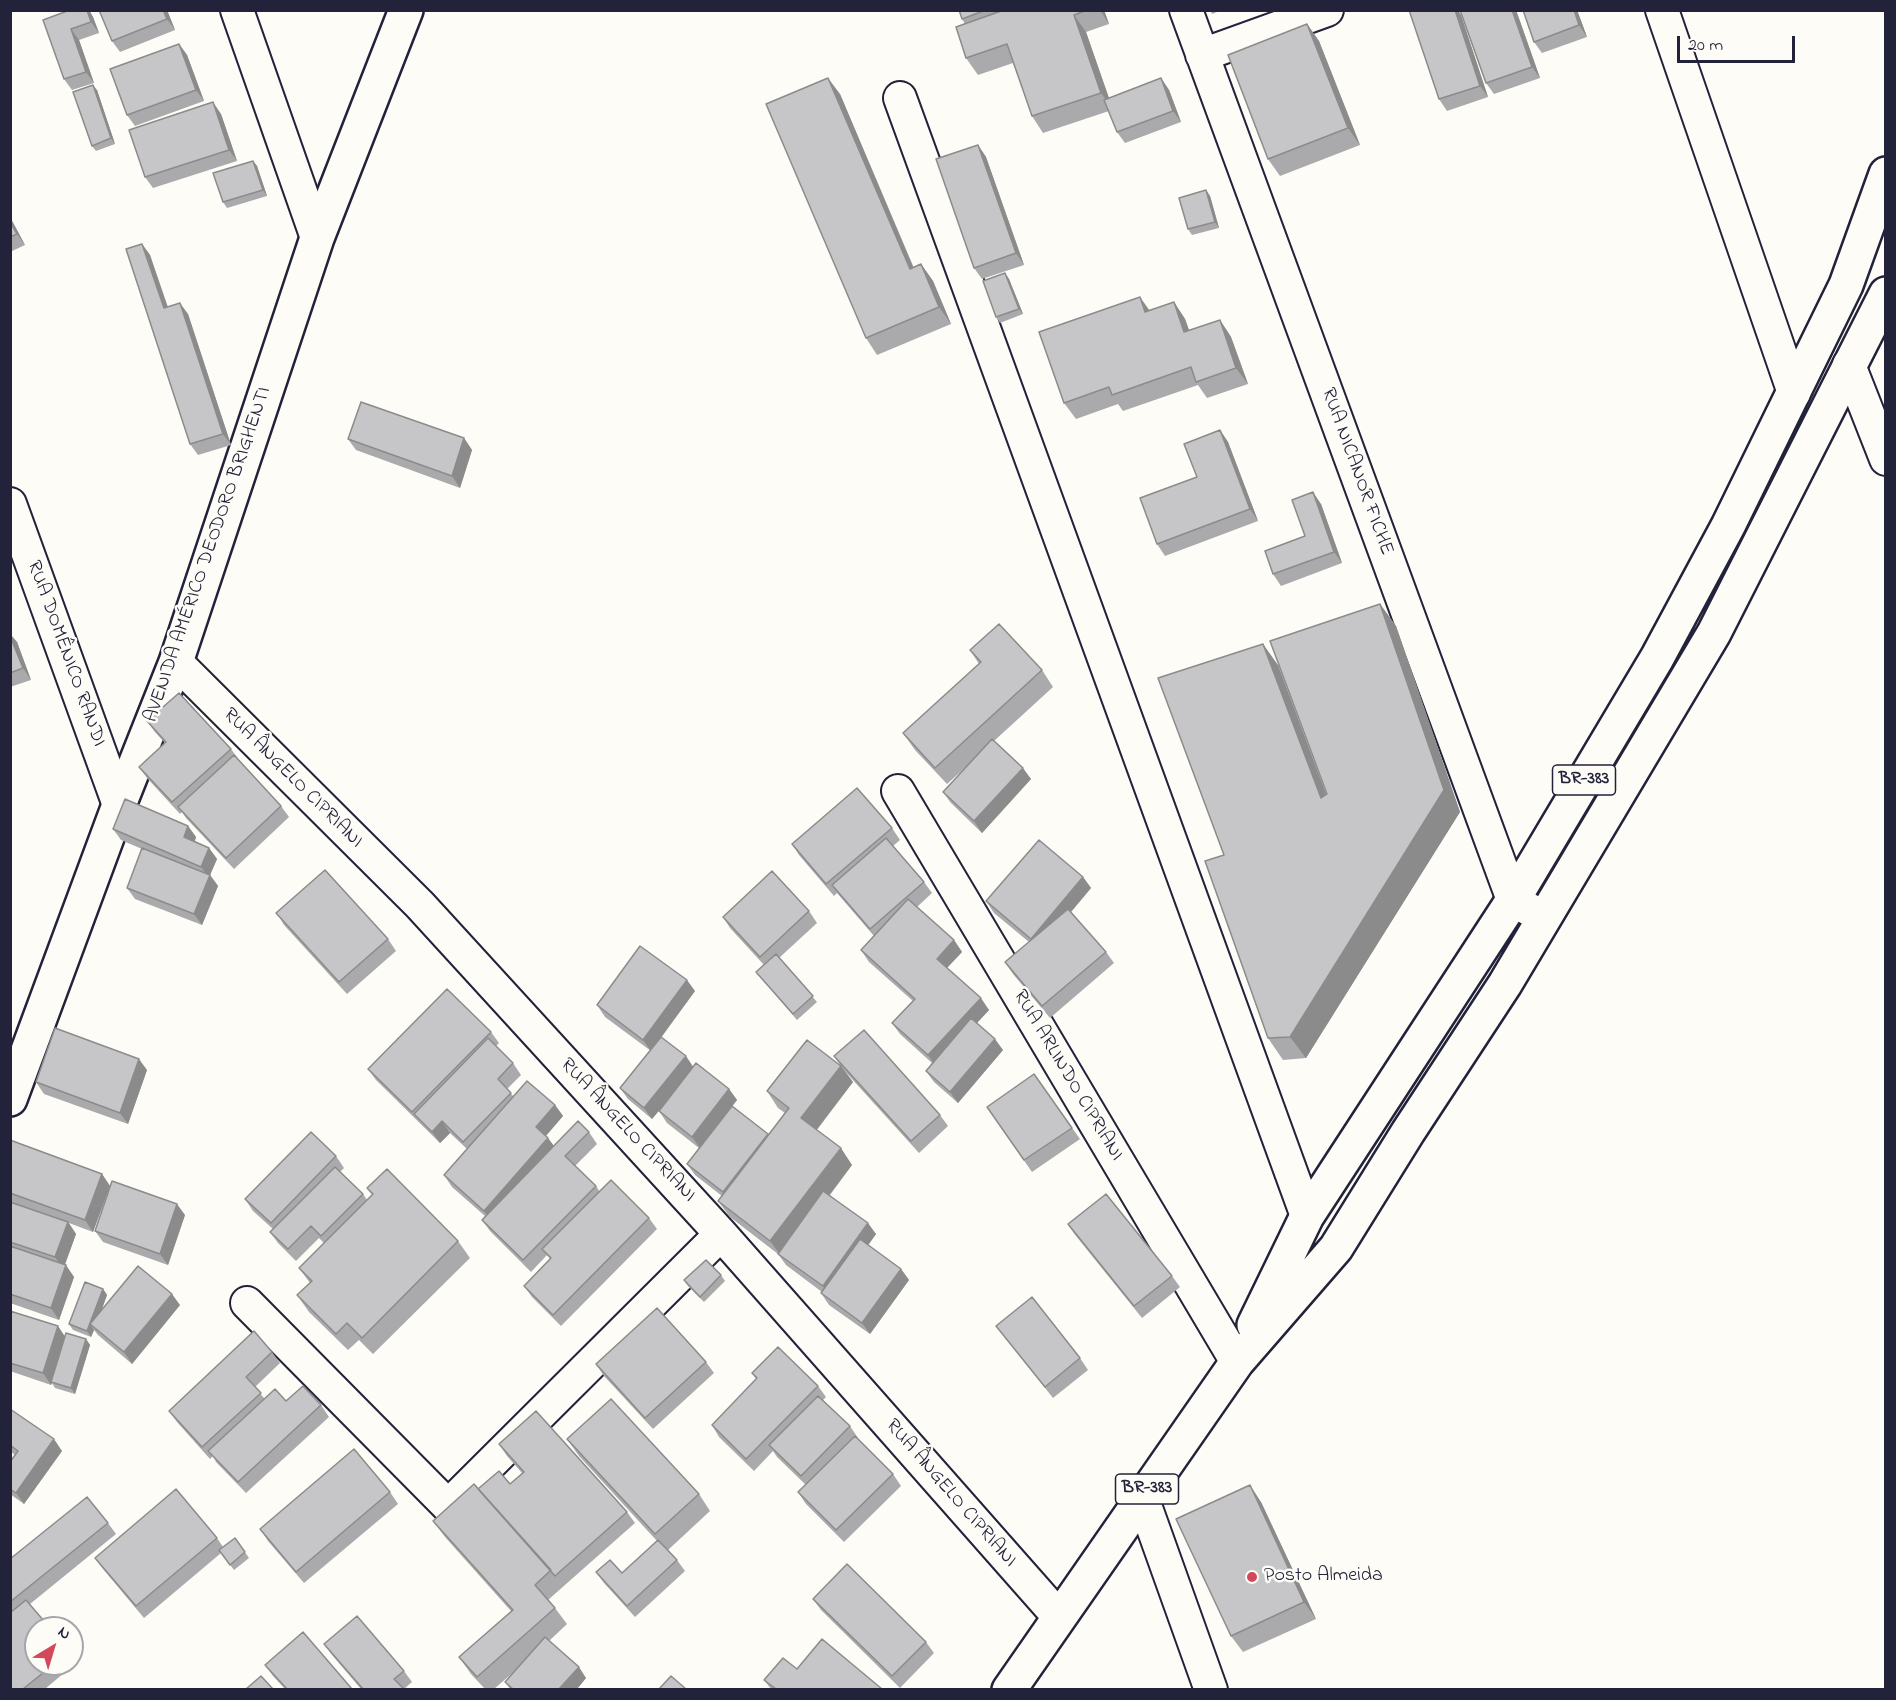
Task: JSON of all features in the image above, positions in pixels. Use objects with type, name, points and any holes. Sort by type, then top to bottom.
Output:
[{"type":"main road","name":"AVENIDA AMÉRICO DEODORO BRIGHENTI","points":[[10,1099],[119,805],[176,663],[317,237],[406,10]]},
{"type":"main road","name":"BR-383","points":[[1237,1362],[1307,1216],[1513,900],[1657,658],[1728,526],[1846,285],[1886,174]]},
{"type":"main road","name":"BR-383","points":[[1009,1689],[1237,1362],[1336,1248],[1544,918],[1714,633],[1886,294]]},
{"type":"street","points":[[237,10],[317,237]]},
{"type":"street","name":"RUA NICANOR FICHE","points":[[1186,10],[1513,900]]},
{"type":"street","points":[[1202,56],[1327,10]]},
{"type":"street","points":[[1662,10],[1794,393]]},
{"type":"street","points":[[900,98],[1307,1216]]},
{"type":"street","points":[[1849,365],[1886,459]]},
{"type":"street","name":"RUA DOMÊNICO RANDI","points":[[10,504],[119,805]]},
{"type":"street","name":"RUA ÂNGELO CIPRIANI","points":[[176,663],[420,905],[721,1234],[1059,1617]]},
{"type":"street","name":"RUA ARLINDO CIPRIANI","points":[[898,791],[1237,1362]]},
{"type":"street","points":[[1513,900],[1544,918]]},
{"type":"street","points":[[247,1303],[448,1506],[721,1234]]},
{"type":"street","points":[[1142,1497],[1211,1689]]},
{"type":"building","points":[[70,10],[87,10],[91,22],[71,29],[86,72],[64,79],[43,20]]},
{"type":"building","points":[[99,10],[163,10],[167,19],[112,41]]},
{"type":"building","points":[[959,10],[986,10],[962,19]]},
{"type":"building","points":[[1004,10],[1087,10],[1074,15],[1101,93],[1032,116],[1007,44],[966,58],[956,27]]},
{"type":"building","points":[[1409,10],[1455,10],[1480,86],[1439,99]]},
{"type":"building","points":[[1460,10],[1512,10],[1532,67],[1486,83]]},
{"type":"building","points":[[1523,10],[1574,10],[1579,25],[1534,42]]},
{"type":"building","points":[[1307,24],[1348,128],[1268,159],[1228,55]]},
{"type":"building","points":[[179,44],[196,90],[127,115],[110,69]]},
{"type":"building","points":[[828,78],[910,269],[921,264],[939,307],[866,338],[766,104]]},
{"type":"building","points":[[1161,78],[1173,111],[1117,132],[1104,100]]},
{"type":"building","points":[[93,85],[111,138],[92,146],[73,92]]},
{"type":"building","points":[[213,102],[229,150],[145,177],[129,130]]},
{"type":"building","points":[[978,145],[1016,253],[974,268],[936,159]]},
{"type":"building","points":[[253,161],[263,190],[223,202],[213,173]]},
{"type":"building","points":[[1206,190],[1215,222],[1188,229],[1179,198]]},
{"type":"building","points":[[10,222],[17,234],[10,237]]},
{"type":"building","points":[[142,244],[164,308],[180,303],[223,434],[190,444],[126,249]]},
{"type":"building","points":[[1005,273],[1019,309],[996,317],[983,281]]},
{"type":"building","points":[[1140,297],[1145,312],[1174,302],[1184,332],[1220,320],[1236,368],[1196,382],[1191,367],[1112,395],[1109,387],[1064,403],[1039,332]]},
{"type":"building","points":[[361,402],[464,438],[452,476],[348,439]]},
{"type":"building","points":[[1220,430],[1250,509],[1157,544],[1140,498],[1197,477],[1184,444]]},
{"type":"building","points":[[1313,492],[1334,552],[1273,574],[1265,551],[1305,536],[1292,500]]},
{"type":"building","points":[[1380,604],[1444,790],[1290,1037],[1268,1038],[1205,861],[1224,855],[1158,678],[1263,644],[1321,798],[1327,794],[1270,641]]},
{"type":"building","points":[[999,624],[1042,670],[935,768],[903,733],[981,662],[970,650]]},
{"type":"building","points":[[10,636],[23,668],[10,673]]},
{"type":"building","points":[[179,693],[231,749],[172,802],[139,767],[166,742],[147,721]]},
{"type":"building","points":[[992,739],[1023,768],[974,821],[943,792]]},
{"type":"building","points":[[234,755],[281,806],[226,858],[178,807]]},
{"type":"building","points":[[857,788],[892,828],[826,884],[792,844]]},
{"type":"building","points":[[125,799],[188,826],[184,837],[209,848],[201,867],[113,829]]},
{"type":"building","points":[[886,838],[924,882],[870,929],[832,885]]},
{"type":"building","points":[[1039,840],[1083,877],[1031,939],[986,901]]},
{"type":"building","points":[[142,848],[210,875],[194,914],[127,888]]},
{"type":"building","points":[[325,870],[388,939],[339,982],[276,913]]},
{"type":"building","points":[[772,871],[809,911],[760,957],[723,917]]},
{"type":"building","points":[[908,899],[954,940],[937,959],[981,998],[928,1055],[892,1023],[915,999],[861,950]]},
{"type":"building","points":[[1068,909],[1106,952],[1042,1006],[1005,962]]},
{"type":"building","points":[[640,946],[687,980],[643,1040],[597,1005]]},
{"type":"building","points":[[776,954],[813,996],[793,1014],[756,972]]},
{"type":"building","points":[[447,989],[491,1032],[412,1112],[368,1069]]},
{"type":"building","points":[[971,1018],[995,1039],[950,1092],[926,1071]]},
{"type":"building","points":[[55,1028],[139,1059],[120,1113],[36,1082]]},
{"type":"building","points":[[864,1030],[940,1115],[911,1141],[834,1056]]},
{"type":"building","points":[[661,1037],[686,1056],[644,1108],[620,1088]]},
{"type":"building","points":[[488,1038],[513,1063],[498,1079],[511,1093],[463,1142],[442,1121],[432,1132],[414,1114]]},
{"type":"building","points":[[807,1040],[841,1066],[801,1118],[841,1148],[770,1241],[718,1201],[789,1108],[767,1091]]},
{"type":"building","points":[[696,1063],[729,1089],[692,1137],[659,1111]]},
{"type":"building","points":[[1034,1074],[1072,1128],[1024,1160],[987,1107]]},
{"type":"building","points":[[527,1081],[555,1105],[536,1127],[548,1138],[484,1211],[444,1175]]},
{"type":"building","points":[[732,1106],[768,1134],[723,1192],[687,1164]]},
{"type":"building","points":[[578,1121],[589,1132],[565,1156],[596,1186],[523,1260],[482,1220]]},
{"type":"building","points":[[311,1132],[336,1156],[271,1223],[245,1199]]},
{"type":"building","points":[[10,1140],[102,1174],[85,1220],[10,1193]]},
{"type":"building","points":[[335,1167],[363,1194],[321,1236],[311,1226],[288,1249],[270,1232]]},
{"type":"building","points":[[387,1169],[458,1241],[362,1338],[347,1323],[336,1334],[297,1295],[312,1281],[299,1268],[373,1194],[367,1188]]},
{"type":"building","points":[[611,1180],[649,1218],[553,1315],[524,1286],[551,1258],[542,1249]]},
{"type":"building","points":[[112,1181],[177,1204],[160,1254],[95,1231]]},
{"type":"building","points":[[823,1191],[868,1223],[823,1286],[778,1254]]},
{"type":"building","points":[[1106,1194],[1172,1276],[1134,1306],[1068,1224]]},
{"type":"building","points":[[10,1202],[68,1222],[55,1257],[10,1242]]},
{"type":"building","points":[[860,1239],[901,1269],[862,1323],[821,1293]]},
{"type":"building","points":[[10,1246],[66,1265],[51,1308],[10,1294]]},
{"type":"building","points":[[706,1260],[721,1275],[700,1297],[684,1280]]},
{"type":"building","points":[[138,1266],[172,1294],[124,1352],[90,1324]]},
{"type":"building","points":[[85,1282],[103,1289],[87,1331],[69,1324]]},
{"type":"building","points":[[1032,1297],[1080,1358],[1045,1387],[996,1326]]},
{"type":"building","points":[[657,1308],[706,1362],[645,1418],[596,1364]]},
{"type":"building","points":[[10,1311],[58,1326],[43,1373],[10,1363]]},
{"type":"building","points":[[254,1331],[272,1352],[246,1377],[261,1393],[202,1447],[169,1411]]},
{"type":"building","points":[[66,1333],[86,1339],[71,1388],[51,1382]]},
{"type":"building","points":[[778,1347],[818,1386],[746,1459],[712,1425],[757,1378],[752,1373]]},
{"type":"building","points":[[303,1386],[321,1405],[238,1482],[208,1451],[275,1389],[286,1401]]},
{"type":"building","points":[[818,1396],[850,1426],[801,1476],[769,1445]]},
{"type":"building","points":[[611,1399],[699,1494],[655,1534],[567,1439]]},
{"type":"building","points":[[10,1409],[54,1439],[16,1493],[10,1489],[10,1462],[18,1451],[10,1445]]},
{"type":"building","points":[[536,1411],[627,1512],[555,1576],[478,1489],[499,1471],[510,1484],[524,1472],[499,1444]]},
{"type":"building","points":[[855,1436],[893,1474],[836,1530],[798,1492]]},
{"type":"building","points":[[354,1449],[390,1492],[296,1572],[260,1529]]},
{"type":"building","points":[[474,1484],[551,1570],[535,1585],[555,1608],[477,1677],[459,1657],[513,1610],[433,1521]]},
{"type":"building","name":"Posto Almeida","points":[[1250,1485],[1304,1602],[1231,1636],[1176,1519]]},
{"type":"building","points":[[176,1489],[217,1538],[136,1606],[95,1558]]},
{"type":"building","points":[[87,1497],[108,1523],[10,1602],[10,1559]]},
{"type":"building","points":[[235,1538],[245,1552],[230,1565],[219,1550]]},
{"type":"building","points":[[658,1540],[677,1560],[627,1606],[596,1572],[610,1560],[622,1573]]},
{"type":"building","points":[[847,1564],[926,1642],[892,1676],[813,1599]]},
{"type":"building","points":[[26,1600],[40,1616],[24,1616],[24,1676],[39,1676],[23,1689],[10,1689],[10,1613]]},
{"type":"building","points":[[357,1616],[404,1671],[394,1679],[404,1689],[363,1689],[324,1644]]},
{"type":"building","points":[[303,1632],[352,1689],[287,1689],[265,1665]]},
{"type":"building","points":[[545,1637],[579,1667],[559,1689],[513,1689],[505,1682]]},
{"type":"building","points":[[822,1639],[882,1689],[776,1689],[764,1680],[783,1658],[797,1669]]},
{"type":"building","points":[[261,1676],[273,1689],[246,1689]]},
{"type":"building","points":[[671,1676],[686,1689],[659,1689]]},
{"type":"place","name":"Posto Almeida","points":[[1252,1577]]}]
